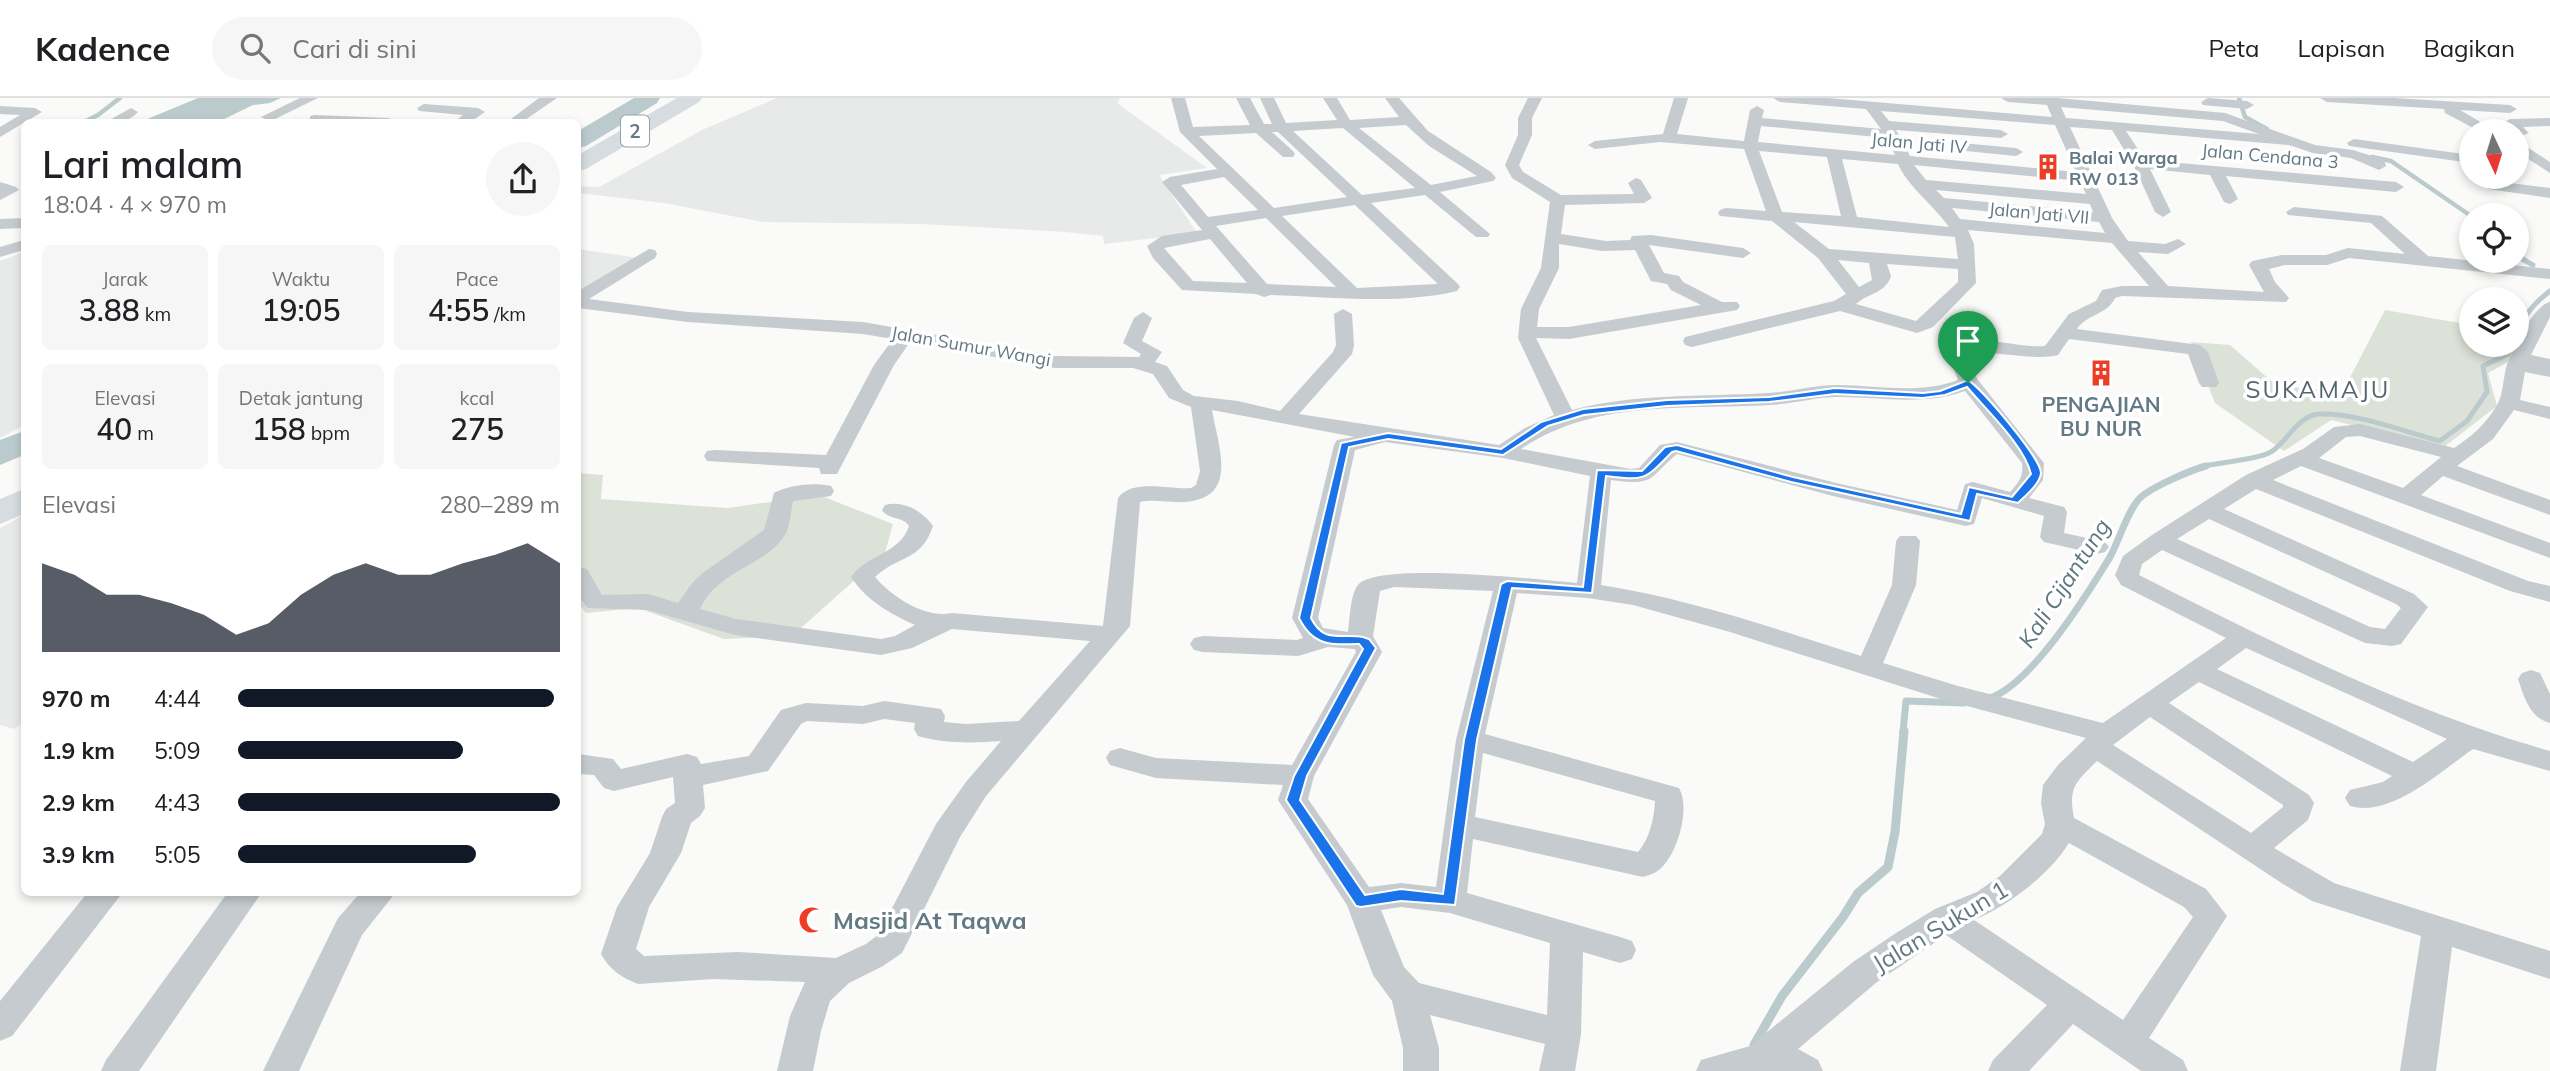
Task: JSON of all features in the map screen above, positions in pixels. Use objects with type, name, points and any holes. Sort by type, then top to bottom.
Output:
[{"type":"highway","name":"2","points":[[581,154],[678,98]]},
{"type":"highway","name":"2","points":[[581,162],[692,98]]},
{"type":"highway","points":[[0,499],[21,487]]},
{"type":"highway","points":[[0,513],[21,502]]},
{"type":"street","points":[[0,107],[19,98]]},
{"type":"street","points":[[268,117],[311,98]]},
{"type":"street","points":[[410,115],[446,98]]},
{"type":"street","points":[[518,119],[550,98]]},
{"type":"street","points":[[1178,98],[1187,132],[1352,293]]},
{"type":"street","points":[[1243,98],[1259,128],[1350,201],[1451,286],[1432,291],[1264,292],[1188,286],[1158,254],[1155,246],[1168,240],[1269,213],[1350,201],[1430,190],[1486,180],[1489,176],[1420,134],[1406,121],[1392,98]]},
{"type":"street","points":[[1267,98],[1281,127],[1350,201]]},
{"type":"street","points":[[1330,98],[1346,124],[1482,234]]},
{"type":"street","points":[[1535,98],[1525,118],[1525,135],[1512,165],[1517,175],[1558,200],[1644,198],[1636,183]]},
{"type":"street","points":[[1669,138],[1681,98]]},
{"type":"street","points":[[1780,98],[1832,100],[2291,141]]},
{"type":"street","points":[[2008,98],[2224,110],[2245,102]]},
{"type":"street","points":[[2166,98],[2202,100],[2291,141],[2313,149],[2353,154],[2379,163],[2379,166],[2300,159]]},
{"type":"street","points":[[2327,98],[2379,100],[2451,110],[2510,109]]},
{"type":"street","points":[[2327,98],[2338,110],[2351,114]]},
{"type":"street","points":[[2428,98],[2466,119]]},
{"type":"street","points":[[2497,98],[2533,122]]},
{"type":"street","points":[[2051,100],[2104,219],[2120,243],[2163,291]]},
{"type":"street","points":[[1870,105],[1891,133],[1903,160],[1919,184],[1939,202],[1959,229],[1966,244],[1967,283],[1923,326],[1912,327],[1848,299],[1824,254],[1775,215],[1750,146],[1756,116],[1891,133],[1943,145],[2016,152]]},
{"type":"street","points":[[0,107],[35,112],[23,119]]},
{"type":"street","points":[[285,110],[331,110],[315,119]]},
{"type":"street","points":[[118,119],[131,112]]},
{"type":"street","points":[[410,115],[478,112],[466,119]]},
{"type":"street","points":[[2003,117],[2022,171]]},
{"type":"street","points":[[0,132],[21,120]]},
{"type":"street","points":[[1187,132],[1406,121]]},
{"type":"street","points":[[2529,122],[2550,122]]},
{"type":"street","points":[[2116,126],[2133,144],[2163,212]]},
{"type":"street","points":[[1891,133],[2009,134]]},
{"type":"street","points":[[2375,136],[2459,146]]},
{"type":"street","name":"Jalan Jati IV","points":[[1595,145],[1669,138],[2084,177]]},
{"type":"street","points":[[0,139],[21,139]]},
{"type":"street","points":[[2351,143],[2459,157]]},
{"type":"street","points":[[2529,153],[2550,169]]},
{"type":"street","points":[[1834,155],[1850,221]]},
{"type":"street","points":[[2529,156],[2535,157]]},
{"type":"street","points":[[2415,163],[2459,168]]},
{"type":"street","name":"Jalan Cendana 3","points":[[2140,164],[2396,187]]},
{"type":"street","points":[[2529,167],[2550,169]]},
{"type":"street","points":[[2216,170],[2230,199]]},
{"type":"street","points":[[1226,172],[1170,182],[1264,292]]},
{"type":"street","points":[[2529,178],[2550,180]]},
{"type":"street","points":[[1919,184],[2095,200]]},
{"type":"street","points":[[0,187],[11,190],[0,195]]},
{"type":"street","points":[[2517,189],[2550,193]]},
{"type":"street","points":[[1558,200],[1550,268],[1530,309],[1527,332],[1533,352],[1565,416]]},
{"type":"street","points":[[1939,202],[2104,219]]},
{"type":"street","points":[[2294,212],[2376,219],[2422,260]]},
{"type":"street","name":"Jalan Jati VII","points":[[1726,213],[1959,229],[2168,249],[2178,244]]},
{"type":"street","points":[[0,224],[21,223]]},
{"type":"street","points":[[1552,238],[1598,243],[1602,246],[1641,245]]},
{"type":"street","points":[[1527,332],[1569,333],[1726,307],[1677,286],[1673,280],[1657,277],[1638,240],[1743,253]]},
{"type":"street","points":[[0,243],[21,245]]},
{"type":"street","points":[[0,252],[21,246]]},
{"type":"street","points":[[2014,501],[2036,474],[2033,463],[1968,383],[1959,361],[1967,350],[1990,347],[2045,353],[2055,349],[2075,318],[2103,304],[2108,295],[2114,292],[2163,291],[2278,298],[2280,296],[2267,284],[2258,265],[2274,264],[2282,260],[2327,260],[2348,253],[2543,273]]},
{"type":"street","points":[[581,299],[649,254]]},
{"type":"street","points":[[1824,254],[1968,265]]},
{"type":"street","points":[[1692,341],[1848,299],[1870,290],[1880,282],[1882,276],[1876,256]]},
{"type":"street","name":"Jalan Sumur Wangi","points":[[581,301],[688,317],[826,324],[906,334],[1055,362],[1105,361],[1143,364]]},
{"type":"street","points":[[2550,307],[2544,327],[2520,358],[2550,365]]},
{"type":"street","points":[[1285,418],[1342,354],[1345,345],[1343,314]]},
{"type":"street","points":[[1143,318],[1132,343],[1152,352],[1143,364],[1160,370],[1180,397],[1201,404],[1238,407],[1285,418],[1503,452],[1631,476],[1646,474],[1668,450],[1677,448],[1791,479],[1966,519],[1973,489],[2056,512],[2052,537],[2097,547]]},
{"type":"street","points":[[2065,333],[2193,349],[2198,352],[2210,383]]},
{"type":"street","points":[[686,613],[691,598],[709,580],[775,532],[782,498],[828,474],[884,365],[906,334]]},
{"type":"street","points":[[2406,497],[2486,435],[2509,404],[2517,364],[2550,371]]},
{"type":"street","points":[[1503,452],[1528,433],[1565,416],[1627,406],[1769,400],[1835,391],[1923,395],[1941,393],[1968,383]]},
{"type":"street","points":[[795,1071],[806,1022],[823,983],[837,972],[873,957],[890,944],[961,810],[1002,757],[1117,626],[1129,498],[1139,495],[1198,494],[1206,489],[1211,471],[1201,404]]},
{"type":"street","points":[[2509,404],[2550,413]]},
{"type":"street","points":[[2550,508],[2451,462],[2351,429],[2341,431],[2301,459],[2254,480],[2206,509],[2131,561],[2127,575],[2130,580],[2244,637],[2470,737],[2550,761]]},
{"type":"street","points":[[1326,639],[1312,632],[1305,618],[1345,445],[1388,436]]},
{"type":"street","points":[[715,456],[828,474]]},
{"type":"street","points":[[2301,459],[2550,551]]},
{"type":"street","points":[[1588,591],[1601,472]]},
{"type":"street","points":[[2254,480],[2546,588]]},
{"type":"street","points":[[2160,540],[2365,635],[2392,638],[2415,607],[2405,599],[2206,509]]},
{"type":"street","points":[[893,510],[915,517],[921,526],[918,540],[899,555],[869,570],[863,577],[872,590],[936,625]]},
{"type":"street","points":[[1867,668],[1878,650],[1904,585],[1908,541]]},
{"type":"street","points":[[581,579],[595,603],[648,602],[761,632],[881,647],[903,642],[936,625],[958,621],[1111,635]]},
{"type":"street","points":[[1359,640],[1368,588],[1376,583],[1394,580],[1507,584],[1588,591],[1633,598],[1738,626],[1867,668],[2001,706],[2101,741],[2252,849],[2323,892],[2550,965]]},
{"type":"street","points":[[1450,901],[1470,740],[1507,584]]},
{"type":"street","points":[[2127,1042],[2211,916],[2196,898],[2060,824],[2056,803],[2058,785],[2101,741],[2149,703],[2199,671],[2244,637]]},
{"type":"street","points":[[1203,644],[1298,648],[1326,639],[1359,640],[1368,645],[1369,652],[1300,776],[1293,800],[1361,901],[1390,975],[1408,995],[1417,1030],[1421,1071]]},
{"type":"street","points":[[2199,671],[2414,775]]},
{"type":"street","points":[[2531,679],[2539,701],[2550,715]]},
{"type":"street","points":[[2149,703],[2299,803],[2297,812],[2252,849]]},
{"type":"street","points":[[689,777],[758,764],[791,717],[806,712],[863,715],[884,710],[931,716],[928,730],[965,734],[1027,730]]},
{"type":"street","points":[[2360,798],[2382,795],[2470,737]]},
{"type":"street","points":[[1460,825],[1643,865],[1654,858],[1671,808],[1669,795],[1662,792],[1470,740]]},
{"type":"street","points":[[1120,758],[1156,768],[1300,776]]},
{"type":"street","points":[[581,764],[603,766],[614,781],[687,764],[690,808],[677,817],[670,846],[635,904],[618,954],[638,970],[694,964],[774,965],[837,972]]},
{"type":"street","name":"Jalan Sukun 1","points":[[1747,1061],[1865,972],[1946,918],[1988,901],[2011,885],[2056,839],[2060,824]]},
{"type":"street","points":[[1361,901],[1401,895],[1450,901],[1620,950]]},
{"type":"street","points":[[0,1026],[104,896]]},
{"type":"street","points":[[119,1071],[243,896]]},
{"type":"street","points":[[281,1071],[349,927],[376,896]]},
{"type":"street","points":[[1946,918],[2170,1071]]},
{"type":"street","points":[[2418,1071],[2438,929]]},
{"type":"street","points":[[1557,1071],[1564,1034],[1567,934]]},
{"type":"street","points":[[1408,995],[1564,1034]]},
{"type":"street","points":[[2006,1071],[2070,1004]]},
{"type":"street","points":[[1747,1061],[1805,1071]]},
{"type":"shaded area","points":[[198,98],[281,98],[270,103],[253,105],[224,119],[147,119]]},
{"type":"shaded area","points":[[777,98],[1120,98],[1117,103],[1207,168],[1159,175],[1197,233],[1104,244],[1103,236],[1066,232],[920,224],[763,222],[664,203],[581,193],[581,186],[599,187],[702,130]]},
{"type":"shaded area","points":[[581,249],[638,258],[581,295]]},
{"type":"shaded area","points":[[21,253],[21,427],[0,438],[0,261]]},
{"type":"shaded area","points":[[2385,310],[2459,323],[2459,357],[2513,357],[2488,373],[2497,406],[2444,447],[2331,420],[2284,451],[2215,403],[2191,342],[2230,345],[2277,386],[2343,391]]},
{"type":"shaded area","points":[[581,473],[603,475],[601,499],[728,508],[819,495],[893,524],[885,553],[792,636],[724,639],[638,608],[586,613],[581,606]]},
{"type":"shaded area","points":[[21,517],[21,724],[14,729],[0,725],[0,528]]},
{"type":"waterway","points":[[90,119],[120,98]]},
{"type":"waterway","points":[[581,139],[649,98]]},
{"type":"waterway","name":"Kali Cijantung","points":[[2239,98],[2245,117],[2267,129]]},
{"type":"waterway","name":"Kali Cijantung","points":[[2372,157],[2391,161],[2459,208]]},
{"type":"waterway","name":"Kali Cijantung","points":[[2529,263],[2533,265]]},
{"type":"waterway","name":"Kali Cijantung","points":[[2529,312],[2550,291]]},
{"type":"waterway","name":"Kali Cijantung","points":[[2200,467],[2269,453],[2304,420],[2319,414],[2364,419],[2440,441],[2467,421],[2487,392],[2483,366],[2502,357]]},
{"type":"waterway","points":[[0,454],[21,443]]},
{"type":"waterway","name":"Kali Cijantung","points":[[1990,698],[2023,675],[2057,636],[2110,557],[2139,499],[2181,475],[2206,466]]},
{"type":"waterway","name":"Kali Cijantung","points":[[1903,732],[1906,701],[1964,703]]},
{"type":"waterway","name":"Kali Cijantung","points":[[1754,1045],[1782,996],[1843,917],[1858,893],[1888,867],[1895,832],[1904,731]]},
{"type":"place","name":"Balai Warga RW 013","points":[[2048,167]]},
{"type":"place","name":"PENGAJIAN BU NUR","points":[[2101,373]]},
{"type":"place","name":"Masjid At Taqwa","points":[[812,920]]},
{"type":"district","name":"SUKAMAJU","points":[[2318,389]]},
{"type":"route","points":[[1968,383],[2024,449],[2036,474],[2014,501],[1973,489],[1966,519],[1791,479],[1685,449],[1668,450],[1646,474],[1631,476],[1601,472],[1588,591],[1507,584],[1470,740],[1450,901],[1401,895],[1361,901],[1293,800],[1300,776],[1370,648],[1359,640],[1334,641],[1321,637],[1312,632],[1305,618],[1345,445],[1388,436],[1503,452],[1544,424],[1583,412],[1707,400],[1769,400],[1835,391],[1923,395],[1941,393],[1968,383]]}]
